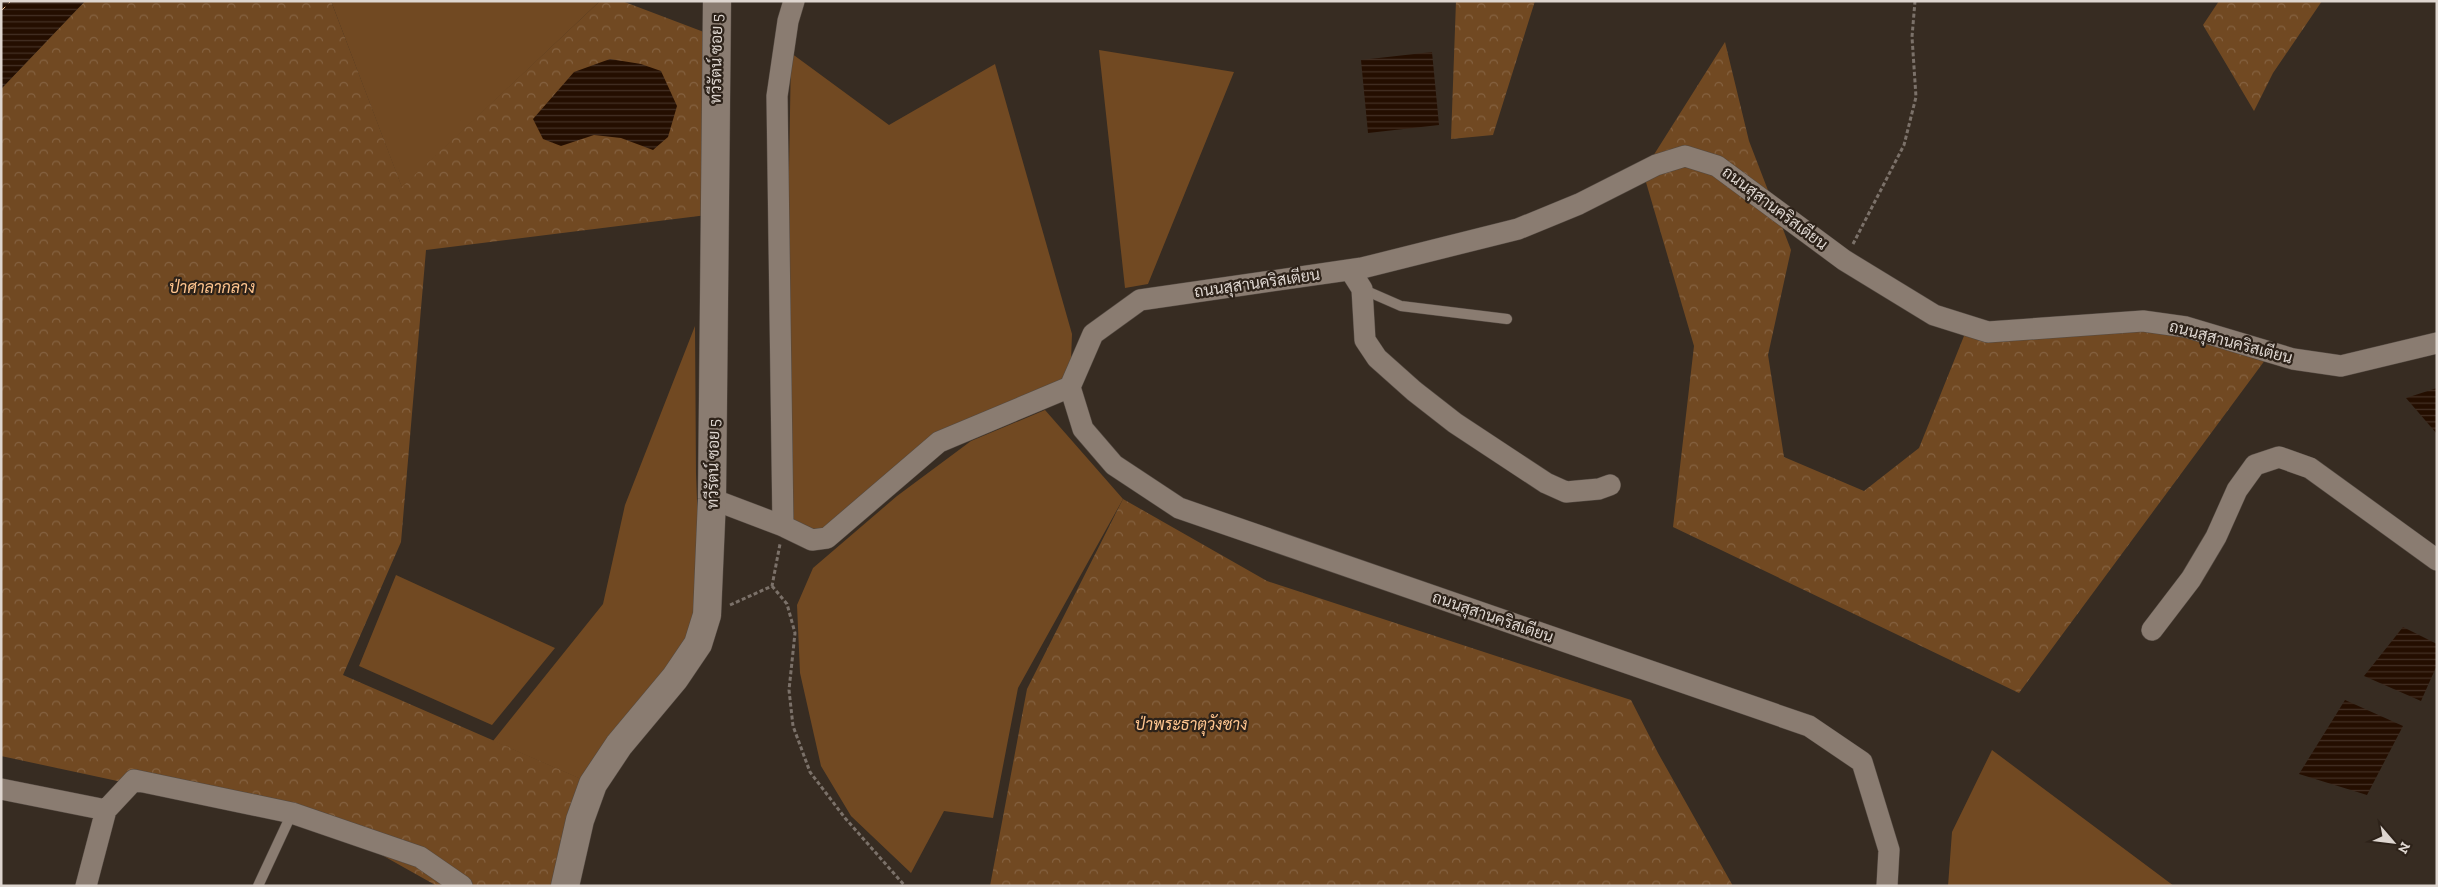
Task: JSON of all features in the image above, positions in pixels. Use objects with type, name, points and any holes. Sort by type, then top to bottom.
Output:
[{"type":"street","name":"ทวีรัตน์ ซอย 5","points":[[565,886],[580,820],[593,784],[619,745],[675,678],[698,644],[707,615],[712,499],[717,1]]},
{"type":"street","points":[[783,526],[777,96],[788,21],[794,1]]},
{"type":"street","name":"ถนนสุสานคริสเตียน","points":[[1886,886],[1889,850],[1862,762],[1809,726],[1179,508],[1114,465],[1083,429],[1070,387],[1093,334],[1140,300],[1350,270],[1518,229],[1579,204],[1656,165],[1686,156],[1717,166],[1844,260],[1934,315],[1988,332],[2143,321],[2186,327],[2293,358],[2341,366],[2437,343]]},
{"type":"street","points":[[1350,270],[1362,289],[1365,340],[1377,358],[1414,391],[1455,423],[1546,483],[1566,492],[1610,486]]},
{"type":"street","points":[[712,499],[783,526],[812,540],[827,538],[939,442],[1070,387]]},
{"type":"street","points":[[2152,630],[2191,579],[2216,537],[2237,490],[2255,465],[2279,457],[2310,468],[2437,560]]},
{"type":"street","points":[[86,886],[106,810],[134,780],[292,813],[420,857],[462,886]]},
{"type":"street","points":[[1,789],[106,810]]},
{"type":"lane","points":[[1362,289],[1401,306],[1507,319]]},
{"type":"lane","points":[[258,886],[292,813]]},
{"type":"path","points":[[1844,260],[1904,145],[1916,97],[1912,37],[1915,1]]},
{"type":"path","points":[[783,526],[772,586],[786,604],[795,633],[789,690],[793,726],[810,772],[845,818],[906,886]]},
{"type":"path","points":[[707,615],[772,586]]},
{"type":"green space","name":"ป่าศาลากลาง","points":[[85,1],[331,1],[402,187],[600,1],[622,1],[717,37],[715,214],[426,250],[401,542],[343,675],[593,784],[575,886],[437,886],[332,827],[1,756],[1,89]]},
{"type":"green space","points":[[331,1],[600,1],[402,188]]},
{"type":"green space","points":[[1456,1],[1535,1],[1493,135],[1451,139]]},
{"type":"green space","points":[[2219,1],[2322,1],[2273,73],[2254,111],[2203,25]]},
{"type":"green space","points":[[1725,42],[1749,141],[1791,250],[1768,355],[1784,457],[1864,491],[1919,448],[1968,326],[2132,322],[2271,352],[2019,693],[1673,527],[1694,346],[1643,172]]},
{"type":"green space","points":[[1099,50],[1234,72],[1148,284],[1125,288]]},
{"type":"green space","points":[[791,53],[889,125],[995,64],[1072,334],[1070,387],[939,442],[827,538],[783,526]]},
{"type":"green space","points":[[695,326],[696,473],[700,583],[685,648],[583,780],[493,741],[603,604],[625,505]]},
{"type":"green space","points":[[1045,410],[1123,499],[1018,688],[993,818],[944,811],[911,873],[851,816],[821,766],[800,673],[797,605],[813,568],[897,496],[971,441]]},
{"type":"green space","name":"ป่าพระธาตุวังซาง","points":[[1123,499],[1267,581],[1631,700],[1658,753],[1733,886],[990,886],[1027,689]]},
{"type":"green space","points":[[396,575],[555,648],[492,725],[359,666]]},
{"type":"green space","points":[[1992,750],[2174,886],[1948,886],[1952,832]]},
{"type":"shaded area","points":[[1,1],[85,1],[1,89]]},
{"type":"shaded area","points":[[1432,52],[1439,125],[1368,133],[1361,60]]},
{"type":"shaded area","points":[[610,59],[641,64],[661,71],[677,106],[668,137],[653,150],[621,138],[594,135],[561,146],[543,139],[533,119],[574,72]]},
{"type":"shaded area","points":[[2437,388],[2437,434],[2406,398]]},
{"type":"shaded area","points":[[2403,627],[2437,644],[2437,665],[2421,701],[2364,676]]},
{"type":"shaded area","points":[[2345,700],[2403,726],[2367,795],[2299,774]]},
{"type":"ferry route","points":[[1,11],[11,1]]}]
